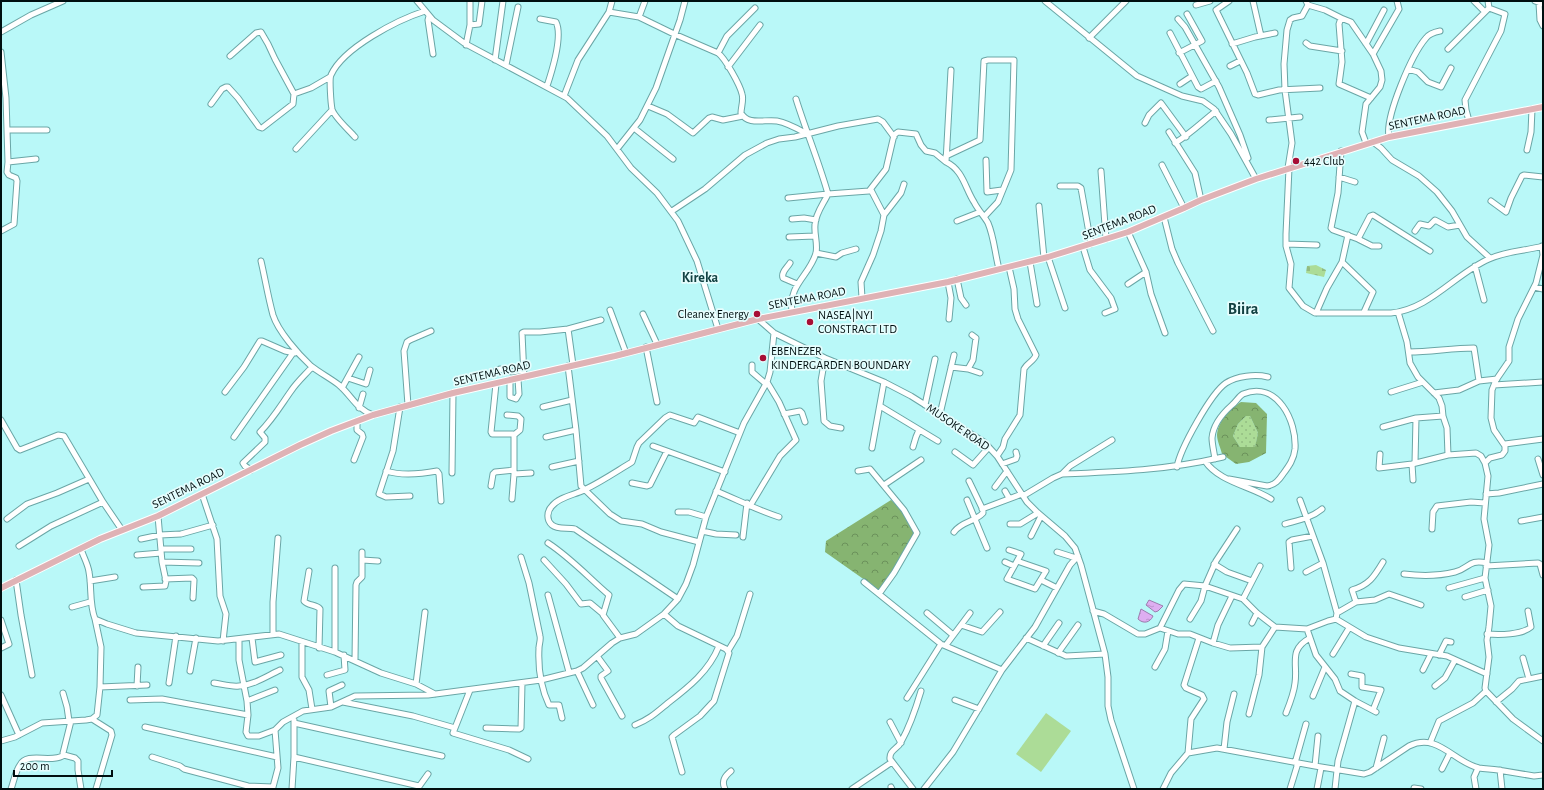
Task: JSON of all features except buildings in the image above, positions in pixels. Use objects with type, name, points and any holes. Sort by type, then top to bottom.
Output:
[{"type":"main road","name":"SENTEMA ROAD","points":[[1,588],[122,530],[158,516],[300,445],[373,415],[453,393],[496,384],[522,375],[626,353],[792,311],[948,282],[1046,258],[1083,248],[1128,232],[1201,200],[1256,179],[1342,151],[1389,137],[1543,107]]},
{"type":"street","points":[[1,32],[31,15],[63,1]]},
{"type":"street","points":[[417,1],[429,16],[440,26],[466,45],[564,96],[600,128],[631,168],[652,186],[672,211],[691,246],[718,329]]},
{"type":"street","points":[[466,45],[470,26],[470,1]]},
{"type":"street","points":[[470,26],[479,24],[482,1]]},
{"type":"street","points":[[495,60],[503,1]]},
{"type":"street","points":[[564,96],[578,60],[608,12],[612,1]]},
{"type":"street","points":[[639,17],[645,1]]},
{"type":"street","points":[[617,149],[634,128],[648,106],[656,88],[680,20],[685,1]]},
{"type":"street","points":[[1045,1],[1137,76],[1182,96],[1203,101],[1216,111],[1247,161],[1256,179]]},
{"type":"street","points":[[1089,38],[1126,1]]},
{"type":"street","points":[[1196,5],[1211,1],[1247,73],[1255,94],[1258,95],[1285,90],[1320,88]]},
{"type":"street","points":[[1216,10],[1229,1]]},
{"type":"street","points":[[1253,1],[1261,36]]},
{"type":"street","points":[[1373,54],[1399,9],[1397,1]]},
{"type":"street","points":[[1469,121],[1465,100],[1501,31],[1505,14],[1487,10],[1474,1]]},
{"type":"street","points":[[1448,49],[1487,10],[1488,1]]},
{"type":"street","points":[[1539,2],[1540,20],[1543,26]]},
{"type":"street","points":[[1485,464],[1490,458],[1504,454],[1506,448],[1505,444],[1495,432],[1491,418],[1492,390],[1497,379],[1509,361],[1509,347],[1519,317],[1534,287],[1543,255],[1542,246],[1508,252],[1490,258],[1475,266],[1423,302],[1398,312],[1316,313],[1309,311],[1303,306],[1289,288],[1291,264],[1286,244],[1286,221],[1288,168],[1292,143],[1285,90],[1284,64],[1289,24],[1293,18],[1302,16],[1307,3],[1351,22],[1381,67],[1382,80],[1380,87],[1366,104],[1362,128],[1363,135],[1370,143],[1381,148],[1392,160],[1419,176],[1437,192],[1452,211],[1467,236],[1490,258]]},
{"type":"street","points":[[506,65],[518,7]]},
{"type":"street","points":[[718,53],[727,36],[755,8]]},
{"type":"street","points":[[1366,44],[1384,10]]},
{"type":"street","points":[[294,94],[311,88],[330,77],[340,62],[356,46],[395,23],[425,11]]},
{"type":"street","points":[[608,12],[639,17],[718,53],[723,58],[742,95],[741,109],[743,116]]},
{"type":"street","points":[[1179,53],[1202,41],[1187,14]]},
{"type":"street","points":[[429,16],[428,20],[433,54]]},
{"type":"street","points":[[1341,18],[1339,19],[1339,24],[1342,62],[1339,84],[1371,98]]},
{"type":"street","points":[[540,19],[556,22],[558,25],[558,42],[554,65],[547,86]]},
{"type":"street","points":[[1178,19],[1185,27],[1216,81],[1240,135],[1247,156],[1247,161]]},
{"type":"street","points":[[728,67],[760,25]]},
{"type":"street","points":[[1389,137],[1387,130],[1398,92],[1408,69],[1426,37],[1440,31]]},
{"type":"street","points":[[212,104],[222,89],[228,87],[241,101],[259,127],[262,128],[293,104],[294,94],[275,60],[270,46],[261,32],[256,33],[230,56]]},
{"type":"street","points":[[1170,33],[1179,53],[1198,87],[1201,89],[1216,81]]},
{"type":"street","points":[[1232,44],[1275,33]]},
{"type":"street","points":[[1306,43],[1310,46],[1342,51]]},
{"type":"street","points":[[1,52],[6,90],[8,174],[17,180],[15,221],[12,225],[1,231]]},
{"type":"street","points":[[946,156],[980,140],[984,61],[1014,60],[1011,170],[996,204],[982,214],[957,221]]},
{"type":"street","points":[[1230,66],[1240,60]]},
{"type":"street","points":[[1408,69],[1418,72],[1428,82],[1441,88],[1451,68]]},
{"type":"street","points":[[946,162],[951,70]]},
{"type":"street","points":[[1180,84],[1192,76]]},
{"type":"street","points":[[330,77],[332,110],[355,137]]},
{"type":"street","points":[[792,311],[791,304],[797,284],[810,266],[816,253],[816,220],[828,194],[815,150],[807,134],[796,99]]},
{"type":"street","points":[[1145,123],[1149,116],[1161,103],[1186,136]]},
{"type":"street","points":[[648,106],[667,114],[693,133],[711,117],[723,120],[743,116],[753,121],[778,121],[793,126],[807,134]]},
{"type":"street","points":[[1527,150],[1531,128],[1532,109]]},
{"type":"street","points":[[296,149],[332,110]]},
{"type":"street","points":[[1176,143],[1216,111]]},
{"type":"street","points":[[1269,120],[1300,117]]},
{"type":"street","points":[[672,211],[705,189],[748,153],[771,141],[878,119],[894,137]]},
{"type":"street","points":[[634,128],[673,159]]},
{"type":"street","points":[[8,130],[47,130]]},
{"type":"street","points":[[788,198],[867,192],[871,190],[886,169],[894,137],[898,132],[916,134],[921,145],[926,151],[935,153],[954,167],[961,176],[974,203],[982,214],[991,232],[999,269]]},
{"type":"street","points":[[1169,132],[1195,173],[1201,200]]},
{"type":"street","points":[[1342,151],[1337,198],[1331,227],[1333,230],[1372,246],[1379,246]]},
{"type":"street","points":[[8,162],[36,159]]},
{"type":"street","points":[[986,160],[987,192],[1002,190]]},
{"type":"street","points":[[1162,166],[1184,208]]},
{"type":"street","points":[[1101,171],[1106,239]]},
{"type":"street","points":[[1491,201],[1506,212],[1522,176],[1543,177]]},
{"type":"street","points":[[1339,177],[1355,182]]},
{"type":"street","points":[[862,298],[861,282],[873,255],[881,231],[884,215],[901,192],[904,184]]},
{"type":"street","points":[[1060,186],[1078,186],[1081,188],[1091,244]]},
{"type":"street","points":[[871,190],[884,215]]},
{"type":"street","points":[[1039,206],[1046,258],[1065,308]]},
{"type":"street","points":[[1358,239],[1370,216],[1373,215],[1430,251]]},
{"type":"street","points":[[1164,217],[1172,249],[1178,263],[1213,331]]},
{"type":"street","points":[[792,219],[804,218],[816,220]]},
{"type":"street","points":[[1415,231],[1420,224],[1429,226],[1435,220],[1448,227],[1460,225]]},
{"type":"street","points":[[1128,232],[1146,272],[1151,294],[1165,333]]},
{"type":"street","points":[[1316,313],[1327,288],[1342,262],[1348,235]]},
{"type":"street","points":[[788,237],[815,236]]},
{"type":"street","points":[[1286,244],[1317,245]]},
{"type":"street","points":[[1083,248],[1090,270],[1111,298],[1114,310],[1105,313]]},
{"type":"street","points":[[816,253],[836,257],[842,252],[856,249]]},
{"type":"street","points":[[261,260],[273,315],[277,324],[299,353],[312,367],[342,388],[364,412],[373,415]]},
{"type":"street","points":[[1030,262],[1037,304]]},
{"type":"street","points":[[1342,262],[1373,292],[1364,312]]},
{"type":"street","points":[[790,263],[782,275],[784,278],[797,284]]},
{"type":"street","points":[[1475,266],[1484,300]]},
{"type":"street","points":[[997,456],[1001,451],[1005,439],[1020,415],[1024,369],[1027,363],[1035,358],[1036,355],[1017,314],[1014,288],[1009,267]]},
{"type":"street","points":[[1128,284],[1146,272]]},
{"type":"street","points":[[957,279],[961,298],[966,305]]},
{"type":"street","points":[[948,282],[951,298],[949,318]]},
{"type":"street","points":[[1534,287],[1543,289]]},
{"type":"street","points":[[610,310],[626,353]]},
{"type":"street","points":[[1398,312],[1409,352],[1409,361],[1423,382],[1441,402],[1447,428],[1448,455]]},
{"type":"street","points":[[643,314],[657,344]]},
{"type":"street","name":"MUSOKE ROAD","points":[[758,319],[774,333],[825,358],[884,382],[940,414],[989,447],[997,456],[1027,502],[1039,515],[1065,536],[1075,548],[1105,654],[1108,677],[1108,706],[1111,720],[1134,789]]},
{"type":"street","points":[[510,380],[510,397],[514,400],[519,394],[522,375],[522,334],[524,332],[568,329],[601,320]]},
{"type":"street","points":[[568,329],[572,400],[580,482],[584,490],[610,514],[621,521],[642,524],[661,532],[699,542]]},
{"type":"street","points":[[408,405],[404,350],[410,340],[431,331]]},
{"type":"street","points":[[238,639],[239,660],[247,701],[248,715],[246,732],[248,736],[259,736],[275,730],[284,722],[303,711],[331,707],[355,696],[435,694],[470,690],[509,683],[522,683],[541,680],[577,671],[583,668],[607,646],[620,638],[636,634],[664,614],[678,599],[686,584],[706,516],[740,433],[750,411],[766,383],[770,372],[774,333]]},
{"type":"street","points":[[968,369],[973,360],[976,338],[972,335]]},
{"type":"street","points":[[225,392],[244,367],[260,341],[293,353],[299,353]]},
{"type":"street","points":[[646,347],[657,402]]},
{"type":"street","points":[[1409,352],[1474,348],[1479,381]]},
{"type":"street","points":[[234,437],[293,353]]},
{"type":"street","points":[[940,414],[954,355]]},
{"type":"street","points":[[342,388],[358,357]]},
{"type":"street","points":[[825,358],[821,380],[824,421],[830,426],[841,428]]},
{"type":"street","points":[[925,405],[935,359]]},
{"type":"street","points":[[743,537],[748,504],[780,456],[796,440],[784,414],[766,383],[752,372],[752,365]]},
{"type":"street","points":[[251,470],[243,463],[265,442],[265,438],[261,431],[281,409],[292,391],[312,367]]},
{"type":"street","points":[[951,367],[968,369],[980,373]]},
{"type":"street","points":[[348,378],[366,384],[370,370]]},
{"type":"street","points":[[496,371],[502,370],[522,375]]},
{"type":"street","points":[[1177,467],[1182,451],[1200,417],[1220,388],[1229,381],[1253,375],[1268,377]]},
{"type":"street","points":[[1434,393],[1460,390],[1479,381],[1497,379]]},
{"type":"street","points":[[872,448],[884,382]]},
{"type":"street","points":[[1391,392],[1423,382]]},
{"type":"street","points":[[1494,385],[1543,382]]},
{"type":"street","points":[[496,384],[492,434],[514,435],[520,430],[521,419],[518,416],[508,415]]},
{"type":"street","points":[[1215,459],[1212,438],[1215,425],[1228,408],[1242,395],[1265,391],[1273,396],[1287,410],[1294,432],[1295,449],[1291,463],[1279,479],[1272,485],[1267,486],[1229,479]]},
{"type":"street","points":[[452,473],[453,393]]},
{"type":"street","points":[[359,408],[363,394]]},
{"type":"street","points":[[543,407],[572,400]]},
{"type":"street","points":[[880,406],[938,441]]},
{"type":"street","points":[[400,407],[393,451],[379,494],[386,497],[410,496]]},
{"type":"street","points":[[784,414],[800,411],[806,422]]},
{"type":"street","points":[[678,599],[575,529],[559,528],[550,524],[548,519],[548,511],[561,499],[584,490],[632,462],[639,443],[670,415],[694,423],[698,417],[740,433]]},
{"type":"street","points":[[1383,427],[1416,418],[1443,416]]},
{"type":"street","points":[[1413,480],[1416,418]]},
{"type":"street","points":[[1,420],[17,448],[20,450],[58,435],[64,436],[103,502],[122,530]]},
{"type":"street","points":[[354,460],[363,437],[357,430],[357,421]]},
{"type":"street","points":[[546,437],[576,430]]},
{"type":"street","points":[[914,447],[919,430]]},
{"type":"street","points":[[512,498],[514,435]]},
{"type":"street","points":[[1505,444],[1543,439]]},
{"type":"street","points":[[1062,474],[1068,467],[1112,440]]},
{"type":"street","points":[[653,446],[725,472]]},
{"type":"street","points":[[955,452],[973,465],[989,447]]},
{"type":"street","points":[[632,482],[647,486],[650,485],[667,451]]},
{"type":"street","points":[[1002,464],[1016,459],[1016,452]]},
{"type":"street","points":[[1380,454],[1379,468],[1413,463],[1448,455],[1478,454],[1481,456],[1488,476],[1484,524],[1489,545],[1485,578],[1491,606],[1490,627],[1487,634],[1489,657],[1486,674],[1486,691],[1513,719],[1543,741]]},
{"type":"street","points":[[982,509],[1009,498],[1023,495],[1062,474],[1177,467],[1223,457]]},
{"type":"street","points":[[1538,459],[1543,475]]},
{"type":"street","points":[[884,485],[921,460]]},
{"type":"street","points":[[1205,461],[1213,471],[1271,499]]},
{"type":"street","points":[[552,467],[579,462]]},
{"type":"street","points":[[858,471],[870,469],[904,510],[917,532],[894,573],[879,594]]},
{"type":"street","points":[[386,471],[393,473],[422,474],[437,471],[439,474],[441,501]]},
{"type":"street","points":[[491,486],[492,474],[495,472],[531,472]]},
{"type":"street","points":[[995,487],[1007,472]]},
{"type":"street","points":[[7,519],[27,504],[89,479]]},
{"type":"street","points":[[954,532],[961,524],[982,514],[982,509],[969,481]]},
{"type":"street","points":[[1486,494],[1499,493],[1543,484]]},
{"type":"street","points":[[1005,490],[1009,498]]},
{"type":"street","points":[[716,492],[780,517]]},
{"type":"street","points":[[202,494],[217,540],[220,596],[226,614],[223,640]]},
{"type":"street","points":[[967,500],[987,548]]},
{"type":"street","points":[[1300,500],[1323,563],[1337,613],[1336,619]]},
{"type":"street","points":[[19,546],[51,526],[103,502]]},
{"type":"street","points":[[1432,529],[1433,512],[1437,506],[1471,502],[1485,503]]},
{"type":"street","points":[[1285,524],[1307,518],[1322,509]]},
{"type":"street","points":[[678,512],[689,512],[706,516]]},
{"type":"street","points":[[1010,524],[1020,524],[1039,515]]},
{"type":"street","points":[[1031,536],[1039,515]]},
{"type":"street","points":[[143,587],[163,587],[165,584],[158,516]]},
{"type":"street","points":[[1521,520],[1543,517]]},
{"type":"street","points":[[141,539],[160,535],[180,534],[213,526]]},
{"type":"street","points":[[1190,619],[1201,601],[1214,564],[1237,529]]},
{"type":"street","points":[[702,531],[716,534],[736,535]]},
{"type":"street","points":[[1291,568],[1289,542],[1312,536]]},
{"type":"street","points":[[273,634],[273,602],[278,538]]},
{"type":"street","points":[[548,543],[566,555],[578,568],[610,595],[602,613]]},
{"type":"street","points":[[81,549],[89,570],[90,602],[101,647],[99,712],[92,719]]},
{"type":"street","points":[[136,555],[161,551],[191,549]]},
{"type":"street","points":[[1005,562],[1015,563],[1046,571],[1035,589],[1007,579],[1015,563],[1021,554],[1009,550]]},
{"type":"street","points":[[355,660],[356,585],[362,577],[362,552]]},
{"type":"street","points":[[924,789],[953,752],[1002,670],[1026,638],[1070,565],[1077,557],[1057,552]]},
{"type":"street","points":[[521,557],[529,583],[541,640],[539,647],[541,680],[549,706],[558,705],[562,718]]},
{"type":"street","points":[[362,560],[378,561]]},
{"type":"street","points":[[544,560],[566,584],[581,604],[590,603],[602,613],[620,638]]},
{"type":"street","points":[[1404,574],[1416,576],[1452,572],[1476,561],[1487,564],[1538,563],[1540,564],[1543,575]]},
{"type":"street","points":[[162,562],[199,563]]},
{"type":"street","points":[[1356,602],[1352,590],[1363,587],[1376,575],[1383,562]]},
{"type":"street","points":[[1306,572],[1323,563]]},
{"type":"street","points":[[1214,564],[1227,572],[1252,581]]},
{"type":"street","points":[[1243,599],[1260,566]]},
{"type":"street","points":[[335,568],[335,652]]},
{"type":"street","points":[[309,571],[304,601],[306,603],[318,606],[320,609],[319,648]]},
{"type":"street","points":[[90,581],[115,576]]},
{"type":"street","points":[[165,579],[192,578],[194,580],[193,598]]},
{"type":"street","points":[[1449,588],[1485,578]]},
{"type":"street","points":[[16,580],[32,675]]},
{"type":"street","points":[[1041,580],[1057,588]]},
{"type":"street","points":[[864,582],[943,645],[1002,670]]},
{"type":"street","points":[[1160,628],[1179,590],[1184,584],[1205,586],[1243,599],[1257,613],[1275,627],[1306,629],[1336,619],[1366,637],[1399,648],[1447,656],[1486,674]]},
{"type":"street","points":[[1465,597],[1488,590]]},
{"type":"street","points":[[682,772],[672,737],[700,716],[714,701],[729,654],[728,651],[737,636],[750,594]]},
{"type":"street","points":[[1337,613],[1356,602],[1375,600],[1392,594],[1407,601],[1421,605]]},
{"type":"street","points":[[548,595],[569,672]]},
{"type":"street","points":[[1213,643],[1218,625],[1232,596]]},
{"type":"street","points":[[72,607],[90,602]]},
{"type":"street","points":[[1093,611],[1104,614],[1138,634],[1144,634],[1160,628],[1168,631],[1190,634],[1230,648],[1262,648]]},
{"type":"street","points":[[1487,634],[1514,633],[1527,630],[1531,627],[1528,611]]},
{"type":"street","points":[[416,684],[425,612]]},
{"type":"street","points":[[927,612],[953,635]]},
{"type":"street","points":[[961,625],[982,632],[1000,612]]},
{"type":"street","points":[[907,698],[943,645],[970,613]]},
{"type":"street","points":[[1252,623],[1257,613]]},
{"type":"street","points":[[664,614],[670,621],[678,626],[728,651]]},
{"type":"street","points":[[95,619],[136,632],[196,638],[223,640],[279,634],[335,652],[395,678],[416,684],[435,694]]},
{"type":"street","points":[[1,620],[8,644],[1,648]]},
{"type":"street","points":[[1043,646],[1059,623]]},
{"type":"street","points":[[1058,653],[1078,625]]},
{"type":"street","points":[[1249,714],[1259,675],[1262,648],[1275,627]]},
{"type":"street","points":[[1333,654],[1349,628]]},
{"type":"street","points":[[1306,629],[1316,655],[1335,680],[1340,691],[1374,711],[1381,690],[1362,687],[1362,676],[1351,674]]},
{"type":"street","points":[[1155,667],[1165,649],[1168,631]]},
{"type":"street","points":[[169,683],[176,636]]},
{"type":"street","points":[[190,671],[196,638]]},
{"type":"street","points":[[252,638],[255,662],[281,655]]},
{"type":"street","points":[[1026,638],[1066,656],[1105,654]]},
{"type":"street","points":[[1163,789],[1171,773],[1188,753],[1191,719],[1205,698],[1184,685],[1199,638]]},
{"type":"street","points":[[1286,713],[1296,681],[1295,661],[1298,648],[1302,642],[1310,638]]},
{"type":"street","points":[[1439,655],[1446,640],[1451,642]]},
{"type":"street","points":[[302,642],[302,677],[309,690],[312,709]]},
{"type":"street","points":[[636,725],[660,712],[688,687],[714,659],[719,646]]},
{"type":"street","points":[[1423,670],[1430,654]]},
{"type":"street","points":[[327,675],[345,670],[344,656]]},
{"type":"street","points":[[597,656],[608,671],[601,676],[601,678],[622,716]]},
{"type":"street","points":[[1523,658],[1529,679]]},
{"type":"street","points":[[1435,686],[1445,678],[1455,660]]},
{"type":"street","points":[[137,686],[138,667]]},
{"type":"street","points":[[1313,696],[1325,667]]},
{"type":"street","points":[[214,683],[238,687],[244,686],[254,683],[263,677],[280,670]]},
{"type":"street","points":[[577,671],[592,705]]},
{"type":"street","points":[[1496,702],[1519,681],[1543,676]]},
{"type":"street","points":[[486,728],[521,728],[522,683]]},
{"type":"street","points":[[100,687],[147,685]]},
{"type":"street","points":[[331,707],[329,691],[342,685]]},
{"type":"street","points":[[247,701],[275,690]]},
{"type":"street","points":[[470,690],[453,732],[509,750],[528,759]]},
{"type":"street","points":[[1430,743],[1439,721],[1474,703],[1486,691]]},
{"type":"street","points":[[913,789],[892,762],[889,755],[901,743],[921,692]]},
{"type":"street","points":[[63,693],[70,721],[63,753],[64,755]]},
{"type":"street","points":[[1224,749],[1227,722],[1234,694]]},
{"type":"street","points":[[1,695],[19,735]]},
{"type":"street","points":[[130,700],[168,700],[248,715]]},
{"type":"street","points":[[955,700],[979,709]]},
{"type":"street","points":[[1335,789],[1336,770],[1355,701]]},
{"type":"street","points":[[343,702],[414,716],[455,728]]},
{"type":"street","points":[[292,789],[294,716]]},
{"type":"street","points":[[1,741],[8,740],[42,723],[92,719],[111,731],[112,735],[96,789]]},
{"type":"street","points":[[890,722],[901,743]]},
{"type":"street","points":[[294,723],[442,756]]},
{"type":"street","points":[[1290,789],[1306,724]]},
{"type":"street","points":[[145,727],[277,757]]},
{"type":"street","points":[[152,757],[180,766],[184,769],[248,787],[273,787],[278,768],[275,730]]},
{"type":"street","points":[[1315,766],[1318,736]]},
{"type":"street","points":[[1376,768],[1384,738]]},
{"type":"street","points":[[1188,753],[1211,748],[1224,749],[1321,768],[1364,774],[1416,743],[1430,743],[1438,745],[1478,768],[1543,776]]},
{"type":"street","points":[[1442,769],[1450,753]]},
{"type":"street","points":[[11,789],[20,764],[23,761],[28,758],[57,759],[64,755],[78,760],[81,789]]},
{"type":"street","points":[[294,757],[418,787],[428,774]]},
{"type":"street","points":[[852,789],[892,762]]},
{"type":"street","points":[[1316,789],[1321,768]]},
{"type":"street","points":[[1476,789],[1474,777],[1478,768]]},
{"type":"street","points":[[1500,770],[1502,789]]},
{"type":"street","points":[[724,789],[723,781],[731,771]]},
{"type":"street","points":[[1414,788],[1421,789]]},
{"type":"green space","points":[[1316,265],[1326,270],[1324,277],[1306,273],[1307,266]]},
{"type":"green space","points":[[1241,402],[1256,403],[1267,414],[1266,453],[1249,462],[1236,464],[1222,454],[1217,435],[1222,420]],"holes":[[[1246,416],[1250,416],[1258,433],[1255,447],[1240,447],[1233,436],[1238,424]]]},
{"type":"green space","points":[[1246,416],[1250,416],[1258,433],[1255,448],[1240,447],[1233,436],[1238,424]]},
{"type":"green space","points":[[891,500],[905,515],[915,533],[879,590],[825,552],[826,541]]},
{"type":"green space","points":[[1046,713],[1071,731],[1041,772],[1016,754]]},
{"type":"water","points":[[1149,600],[1163,606],[1155,612],[1146,605]]},
{"type":"water","points":[[1141,609],[1153,616],[1150,620],[1144,622],[1138,619]]},
{"type":"place","name":"442 Club","points":[[1296,161]]},
{"type":"place","name":"Cleanex Energy","points":[[757,314]]},
{"type":"place","name":"NASEA|NYI CONSTRACT LTD","points":[[810,322]]},
{"type":"place","name":"EBENEZER KINDERGARDEN BOUNDARY","points":[[763,358]]},
{"type":"district","name":"Kireka","points":[[700,278]]},
{"type":"district","name":"Biira","points":[[1243,309]]}]
